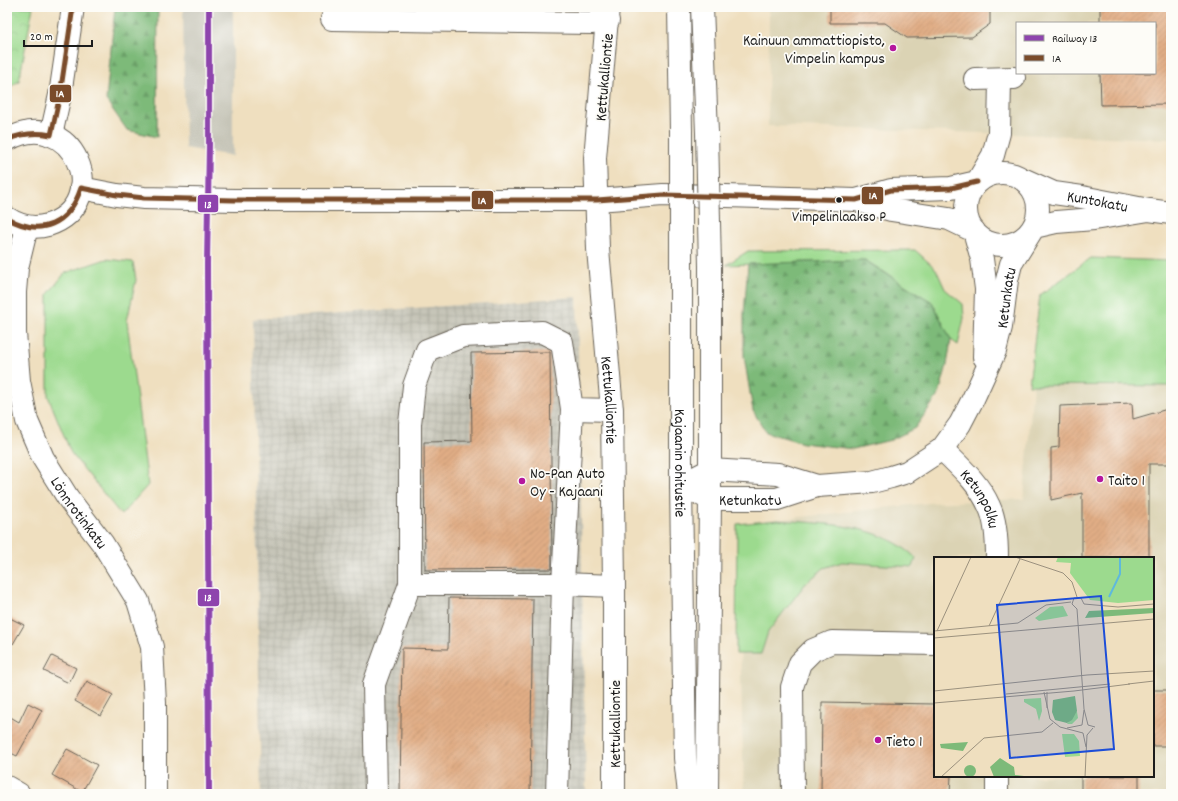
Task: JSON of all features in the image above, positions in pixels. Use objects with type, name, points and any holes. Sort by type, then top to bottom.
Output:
[{"type":"main road","points":[[51,135],[60,96],[73,7]]},
{"type":"main road","name":"Kajaanin ohitustie","points":[[679,7],[681,125],[681,486],[685,758],[688,794]]},
{"type":"main road","name":"Kajaanin ohitustie","points":[[702,7],[710,266],[710,499],[707,794]]},
{"type":"main road","points":[[332,19],[591,23],[608,14]]},
{"type":"main road","name":"Kettukalliontie","points":[[608,14],[595,158],[598,249],[612,410],[614,794]]},
{"type":"main road","points":[[975,79],[1007,78],[999,133],[993,155],[970,191],[966,212],[968,222],[982,239],[993,244],[1005,245],[1016,242],[1026,236],[1034,227],[1038,217],[1039,207],[1037,197],[1032,188],[1026,180],[1005,160],[999,133]]},
{"type":"main road","points":[[7,140],[22,133],[36,132],[51,135],[65,143],[76,156],[81,171],[81,188],[76,202],[68,214],[56,222],[42,227],[27,227],[14,223],[7,218]]},
{"type":"main road","points":[[856,200],[891,190],[951,188],[977,182],[985,176],[996,173],[1016,175],[1026,180]]},
{"type":"main road","name":"Kuntokatu","points":[[1026,180],[1054,193],[1171,213]]},
{"type":"main road","points":[[81,188],[117,195],[144,198],[250,200],[597,200],[663,196],[726,196],[856,200],[891,210],[949,219],[974,231]]},
{"type":"main road","points":[[1034,227],[1056,222],[1148,210]]},
{"type":"main road","name":"Lönnrotinkatu","points":[[27,227],[17,268],[15,292],[15,333],[19,381],[27,421],[43,458],[68,498],[103,544],[138,601],[152,647],[155,704],[155,794]]},
{"type":"main road","name":"Ketunkatu","points":[[681,486],[710,499],[777,498],[817,486],[872,482],[891,478],[907,472],[942,449],[960,424],[995,351],[1000,333],[1007,280],[1011,264],[1034,227]]},
{"type":"main road","name":"Ketunkatu","points":[[974,231],[982,260],[986,289],[984,349],[985,372]]},
{"type":"main road","points":[[376,794],[374,684],[410,584],[410,424],[414,386],[427,350],[463,336],[542,332],[562,342],[572,409],[563,584],[557,794]]},
{"type":"main road","points":[[572,409],[612,410]]},
{"type":"main road","name":"Ketunpolku","points":[[942,449],[972,479],[990,507],[997,536],[997,557]]},
{"type":"main road","name":"Ketunkatu","points":[[681,486],[710,470],[778,474],[817,486]]},
{"type":"main road","points":[[410,584],[563,584],[614,586]]},
{"type":"main road","points":[[793,794],[792,687],[800,663],[813,650],[832,642],[934,644]]},
{"type":"main road","points":[[997,777],[997,794]]},
{"type":"main road","points":[[7,787],[19,794]]},
{"type":"shaded area","points":[[183,7],[233,7],[233,156],[185,148]]},
{"type":"shaded area","name":"Kainuun ammattiopisto, Vimpelin kampus","points":[[769,7],[1171,7],[1171,139],[768,126]]},
{"type":"shaded area","points":[[1091,258],[1171,261],[1171,794],[744,794],[737,524],[929,503],[1024,499],[1040,295]]},
{"type":"shaded area","points":[[577,297],[586,794],[261,794],[253,319]]},
{"type":"green space","points":[[7,7],[33,7],[19,81],[7,89]]},
{"type":"green space","points":[[115,7],[158,7],[157,137],[127,130],[106,100]]},
{"type":"green space","points":[[915,250],[936,269],[945,289],[963,304],[964,318],[958,345],[951,340],[932,302],[865,260],[726,265],[748,251]]},
{"type":"green space","points":[[1091,258],[1171,261],[1171,386],[1029,385],[1040,295]]},
{"type":"green space","points":[[106,259],[133,262],[136,280],[127,321],[148,485],[121,515],[71,453],[48,396],[48,294],[65,273]]},
{"type":"green space","points":[[864,260],[932,302],[951,340],[947,365],[939,394],[915,428],[891,440],[853,449],[803,443],[766,432],[753,411],[744,356],[744,314],[748,264]]},
{"type":"green space","points":[[777,520],[851,527],[886,538],[902,546],[916,558],[913,567],[842,562],[824,568],[806,583],[768,632],[761,654],[736,654],[737,524]]},
{"type":"building","points":[[830,7],[990,7],[990,24],[972,37],[907,38],[885,23],[830,23]]},
{"type":"building","points":[[1100,7],[1171,7],[1171,104],[1101,105],[1100,74],[1156,74],[1156,22],[1100,22]]},
{"type":"building","points":[[550,352],[552,569],[425,570],[424,442],[472,441],[471,353]]},
{"type":"building","name":"Taito 1","points":[[1132,403],[1133,419],[1171,408],[1171,464],[1149,464],[1149,557],[1082,557],[1082,493],[1051,500],[1051,448],[1059,447],[1060,406]]},
{"type":"building","points":[[449,598],[533,599],[530,794],[400,794],[402,648],[448,649]]},
{"type":"building","points":[[10,618],[24,625],[13,644],[7,641],[7,624]]},
{"type":"building","points":[[52,656],[76,668],[69,683],[44,671]]},
{"type":"building","points":[[87,681],[113,695],[101,716],[75,701]]},
{"type":"building","points":[[1154,690],[1171,690],[1171,746],[1154,746]]},
{"type":"building","name":"Tieto 1","points":[[822,702],[934,704],[934,777],[951,777],[950,794],[821,794]]},
{"type":"building","points":[[28,703],[42,710],[17,756],[7,751],[7,715],[19,722]]},
{"type":"building","points":[[67,749],[97,765],[82,792],[52,775]]},
{"type":"building","points":[[1081,777],[1139,777],[1139,794],[1081,794]]},
{"type":"rail line","name":"13","points":[[209,7],[207,264],[209,794]]},
{"type":"transit line","name":"1A","points":[[7,140],[29,134],[51,135],[60,95],[73,7]]},
{"type":"transit line","name":"1A","points":[[7,218],[19,224],[31,227],[42,227],[52,224],[61,219],[69,211],[81,188],[117,195],[144,198],[234,200],[597,200],[663,195],[856,200],[891,190],[951,188],[977,182]]},
{"type":"place","name":"Kainuun ammattiopisto, Vimpelin kampus","points":[[893,48]]},
{"type":"place","name":"Vimpelinlaakso P","points":[[839,200]]},
{"type":"place","name":"Taito 1","points":[[1100,479]]},
{"type":"place","name":"No-Pan Auto Oy - Kajaani","points":[[522,481]]},
{"type":"place","name":"Tieto 1","points":[[878,740]]}]
